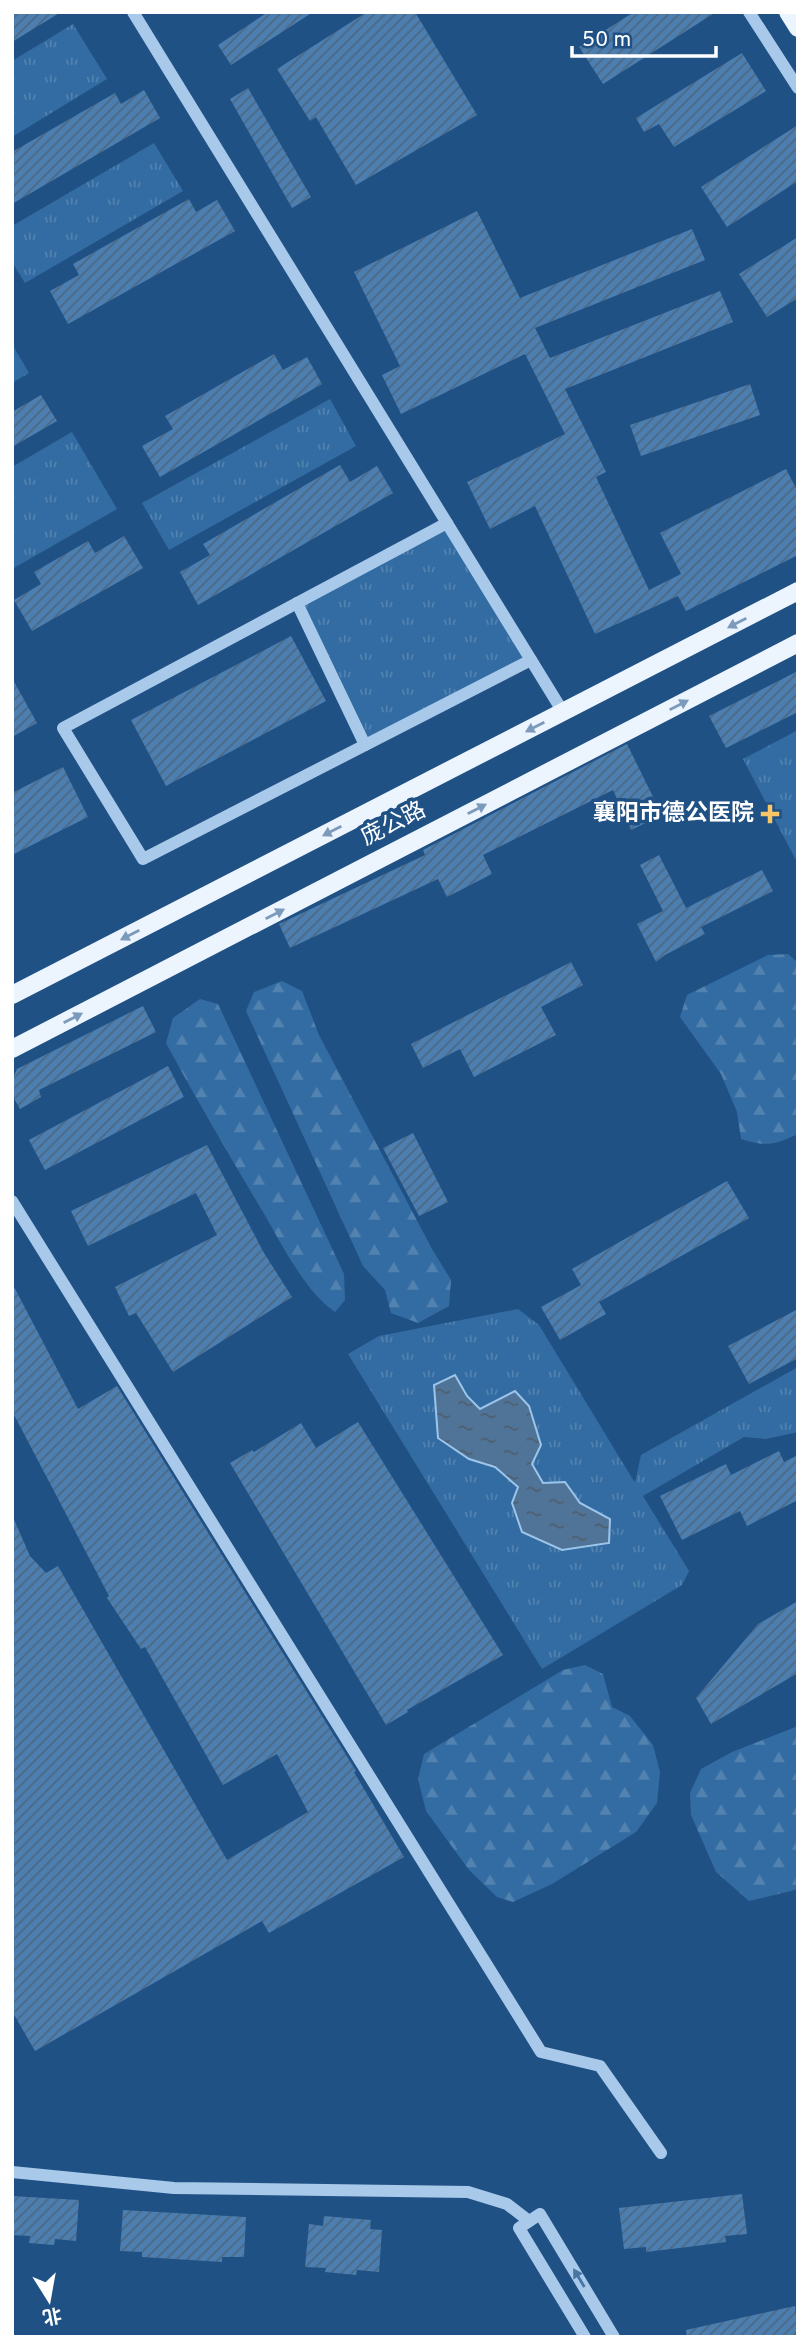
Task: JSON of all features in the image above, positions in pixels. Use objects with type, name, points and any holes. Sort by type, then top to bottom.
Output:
[{"type":"main road","points":[[788,12],[798,28]]},
{"type":"main road","name":"庞公路","points":[[12,995],[798,591]]},
{"type":"main road","name":"庞公路","points":[[12,1049],[798,643]]},
{"type":"street","points":[[133,12],[563,712]]},
{"type":"street","points":[[749,12],[798,88]]},
{"type":"street","points":[[447,523],[63,728],[143,859],[531,660]]},
{"type":"street","points":[[297,603],[365,745]]},
{"type":"street","points":[[12,1201],[541,2052],[600,2066],[661,2153]]},
{"type":"street","points":[[12,2172],[174,2188],[468,2192],[507,2204],[529,2221]]},
{"type":"street","points":[[585,2337],[519,2228],[540,2214],[614,2337]]},
{"type":"green space","points":[[73,24],[107,79],[12,137],[12,61]]},
{"type":"green space","points":[[154,143],[183,191],[25,283],[12,262],[12,226]]},
{"type":"green space","points":[[12,344],[29,373],[12,383]]},
{"type":"green space","points":[[330,399],[356,446],[169,550],[142,503]]},
{"type":"green space","points":[[72,432],[117,509],[12,569],[12,467]]},
{"type":"green space","points":[[447,523],[531,660],[365,745],[297,603]]},
{"type":"green space","points":[[798,730],[798,864],[743,759]]},
{"type":"green space","points":[[788,954],[798,963],[798,1134],[776,1143],[764,1144],[741,1139],[737,1112],[721,1074],[680,1017],[687,995],[768,955]]},
{"type":"green space","points":[[282,981],[302,991],[319,1035],[451,1280],[449,1306],[418,1323],[391,1313],[385,1290],[363,1266],[246,1011],[254,992]]},
{"type":"green space","points":[[200,999],[218,1004],[344,1274],[345,1300],[335,1312],[323,1303],[293,1264],[166,1043],[173,1018]]},
{"type":"green space","points":[[518,1309],[539,1325],[635,1483],[641,1455],[798,1367],[798,1432],[766,1439],[744,1437],[643,1496],[689,1571],[682,1585],[542,1669],[348,1354],[379,1336]]},
{"type":"green space","points":[[585,1665],[603,1674],[612,1707],[630,1716],[653,1745],[660,1772],[657,1803],[636,1832],[552,1884],[513,1902],[497,1897],[469,1870],[426,1811],[418,1779],[424,1754],[563,1670]]},
{"type":"green space","points":[[798,1726],[798,1887],[749,1901],[716,1872],[691,1815],[690,1793],[701,1769],[732,1752]]},
{"type":"water","points":[[455,1375],[467,1396],[480,1409],[515,1391],[529,1406],[541,1445],[532,1464],[543,1483],[565,1482],[580,1503],[610,1519],[609,1543],[562,1550],[522,1532],[512,1503],[518,1487],[495,1467],[469,1459],[438,1438],[434,1385]]},
{"type":"building","points":[[12,12],[61,12],[12,42]]},
{"type":"building","points":[[268,12],[313,12],[231,65],[218,45]]},
{"type":"building","points":[[367,12],[415,12],[477,115],[356,185],[316,117],[310,121],[277,69]]},
{"type":"building","points":[[634,12],[716,12],[603,84],[579,47]]},
{"type":"building","points":[[742,53],[766,91],[674,147],[659,124],[644,132],[636,118]]},
{"type":"building","points":[[248,88],[311,197],[292,208],[230,99]]},
{"type":"building","points":[[144,90],[160,118],[12,204],[12,152],[115,93],[121,104]]},
{"type":"building","points":[[798,125],[798,181],[727,227],[701,187]]},
{"type":"building","points":[[189,199],[196,212],[217,200],[235,231],[68,324],[50,291],[79,275],[73,264]]},
{"type":"building","points":[[477,211],[520,298],[692,229],[705,260],[535,328],[550,358],[720,291],[733,322],[565,389],[606,472],[596,477],[649,590],[681,574],[660,533],[786,469],[798,492],[798,555],[686,611],[678,596],[595,634],[535,506],[490,529],[467,482],[565,434],[525,354],[401,414],[382,375],[400,366],[354,272]]},
{"type":"building","points":[[798,237],[798,298],[767,317],[739,274]]},
{"type":"building","points":[[274,354],[283,370],[307,357],[322,384],[160,477],[142,446],[173,429],[165,416]]},
{"type":"building","points":[[750,384],[760,415],[641,456],[630,425]]},
{"type":"building","points":[[41,395],[57,421],[12,447],[12,412]]},
{"type":"building","points":[[340,465],[350,482],[377,466],[393,493],[198,605],[180,572],[210,555],[203,544]]},
{"type":"building","points":[[124,536],[143,568],[32,631],[14,600],[41,584],[34,572],[88,541],[95,553]]},
{"type":"building","points":[[291,636],[326,701],[166,786],[131,720]]},
{"type":"building","points":[[798,671],[798,712],[726,748],[709,716]]},
{"type":"building","points":[[12,678],[37,723],[12,737]]},
{"type":"building","points":[[627,744],[662,815],[631,830],[613,790],[483,855],[492,874],[447,897],[438,879],[290,948],[279,924],[425,855],[423,850]]},
{"type":"building","points":[[63,767],[88,817],[12,855],[12,793]]},
{"type":"building","points":[[659,855],[686,908],[762,870],[773,891],[701,927],[705,934],[656,962],[637,924],[663,911],[640,865]]},
{"type":"building","points":[[571,962],[583,985],[541,1007],[556,1035],[474,1077],[460,1049],[423,1068],[411,1044]]},
{"type":"building","points":[[143,1006],[156,1032],[39,1090],[41,1097],[20,1109],[12,1095],[12,1080],[17,1069]]},
{"type":"building","points":[[168,1066],[184,1097],[45,1170],[29,1140]]},
{"type":"building","points":[[413,1133],[448,1202],[419,1216],[383,1148]]},
{"type":"building","points":[[207,1145],[264,1253],[292,1297],[173,1372],[136,1313],[129,1316],[115,1287],[217,1235],[196,1193],[88,1246],[71,1211]]},
{"type":"building","points":[[727,1181],[749,1218],[599,1302],[606,1314],[560,1340],[541,1307],[581,1285],[572,1269]]},
{"type":"building","points":[[12,1283],[78,1409],[117,1386],[356,1771],[354,1772],[404,1857],[269,1933],[262,1921],[35,2051],[12,2011],[12,1515],[30,1556],[46,1573],[58,1566],[227,1860],[308,1812],[277,1754],[223,1785],[145,1647],[141,1649],[107,1598],[109,1596],[12,1411]]},
{"type":"building","points":[[798,1309],[798,1358],[749,1384],[728,1346]]},
{"type":"building","points":[[358,1422],[503,1655],[386,1725],[230,1463],[252,1450],[254,1452],[301,1423],[316,1448]]},
{"type":"building","points":[[779,1451],[784,1462],[798,1455],[798,1500],[747,1526],[740,1511],[682,1540],[660,1496],[726,1464],[731,1475]]},
{"type":"building","points":[[798,1601],[798,1673],[711,1724],[696,1698],[758,1624]]},
{"type":"building","points":[[742,2194],[747,2234],[725,2236],[726,2242],[688,2247],[646,2252],[646,2247],[624,2249],[619,2208]]},
{"type":"building","points":[[12,2196],[79,2200],[76,2241],[55,2239],[54,2245],[29,2243],[30,2236],[12,2235]]},
{"type":"building","points":[[123,2210],[246,2217],[244,2257],[222,2257],[222,2262],[142,2257],[142,2252],[120,2251]]},
{"type":"building","points":[[324,2216],[371,2220],[370,2229],[382,2230],[379,2272],[357,2270],[356,2275],[325,2272],[326,2268],[305,2267],[309,2224],[323,2226]]},
{"type":"building","points":[[795,2306],[798,2337],[687,2337],[686,2330]]},
{"type":"place","name":"襄阳市德公医院","points":[[770,814]]}]
